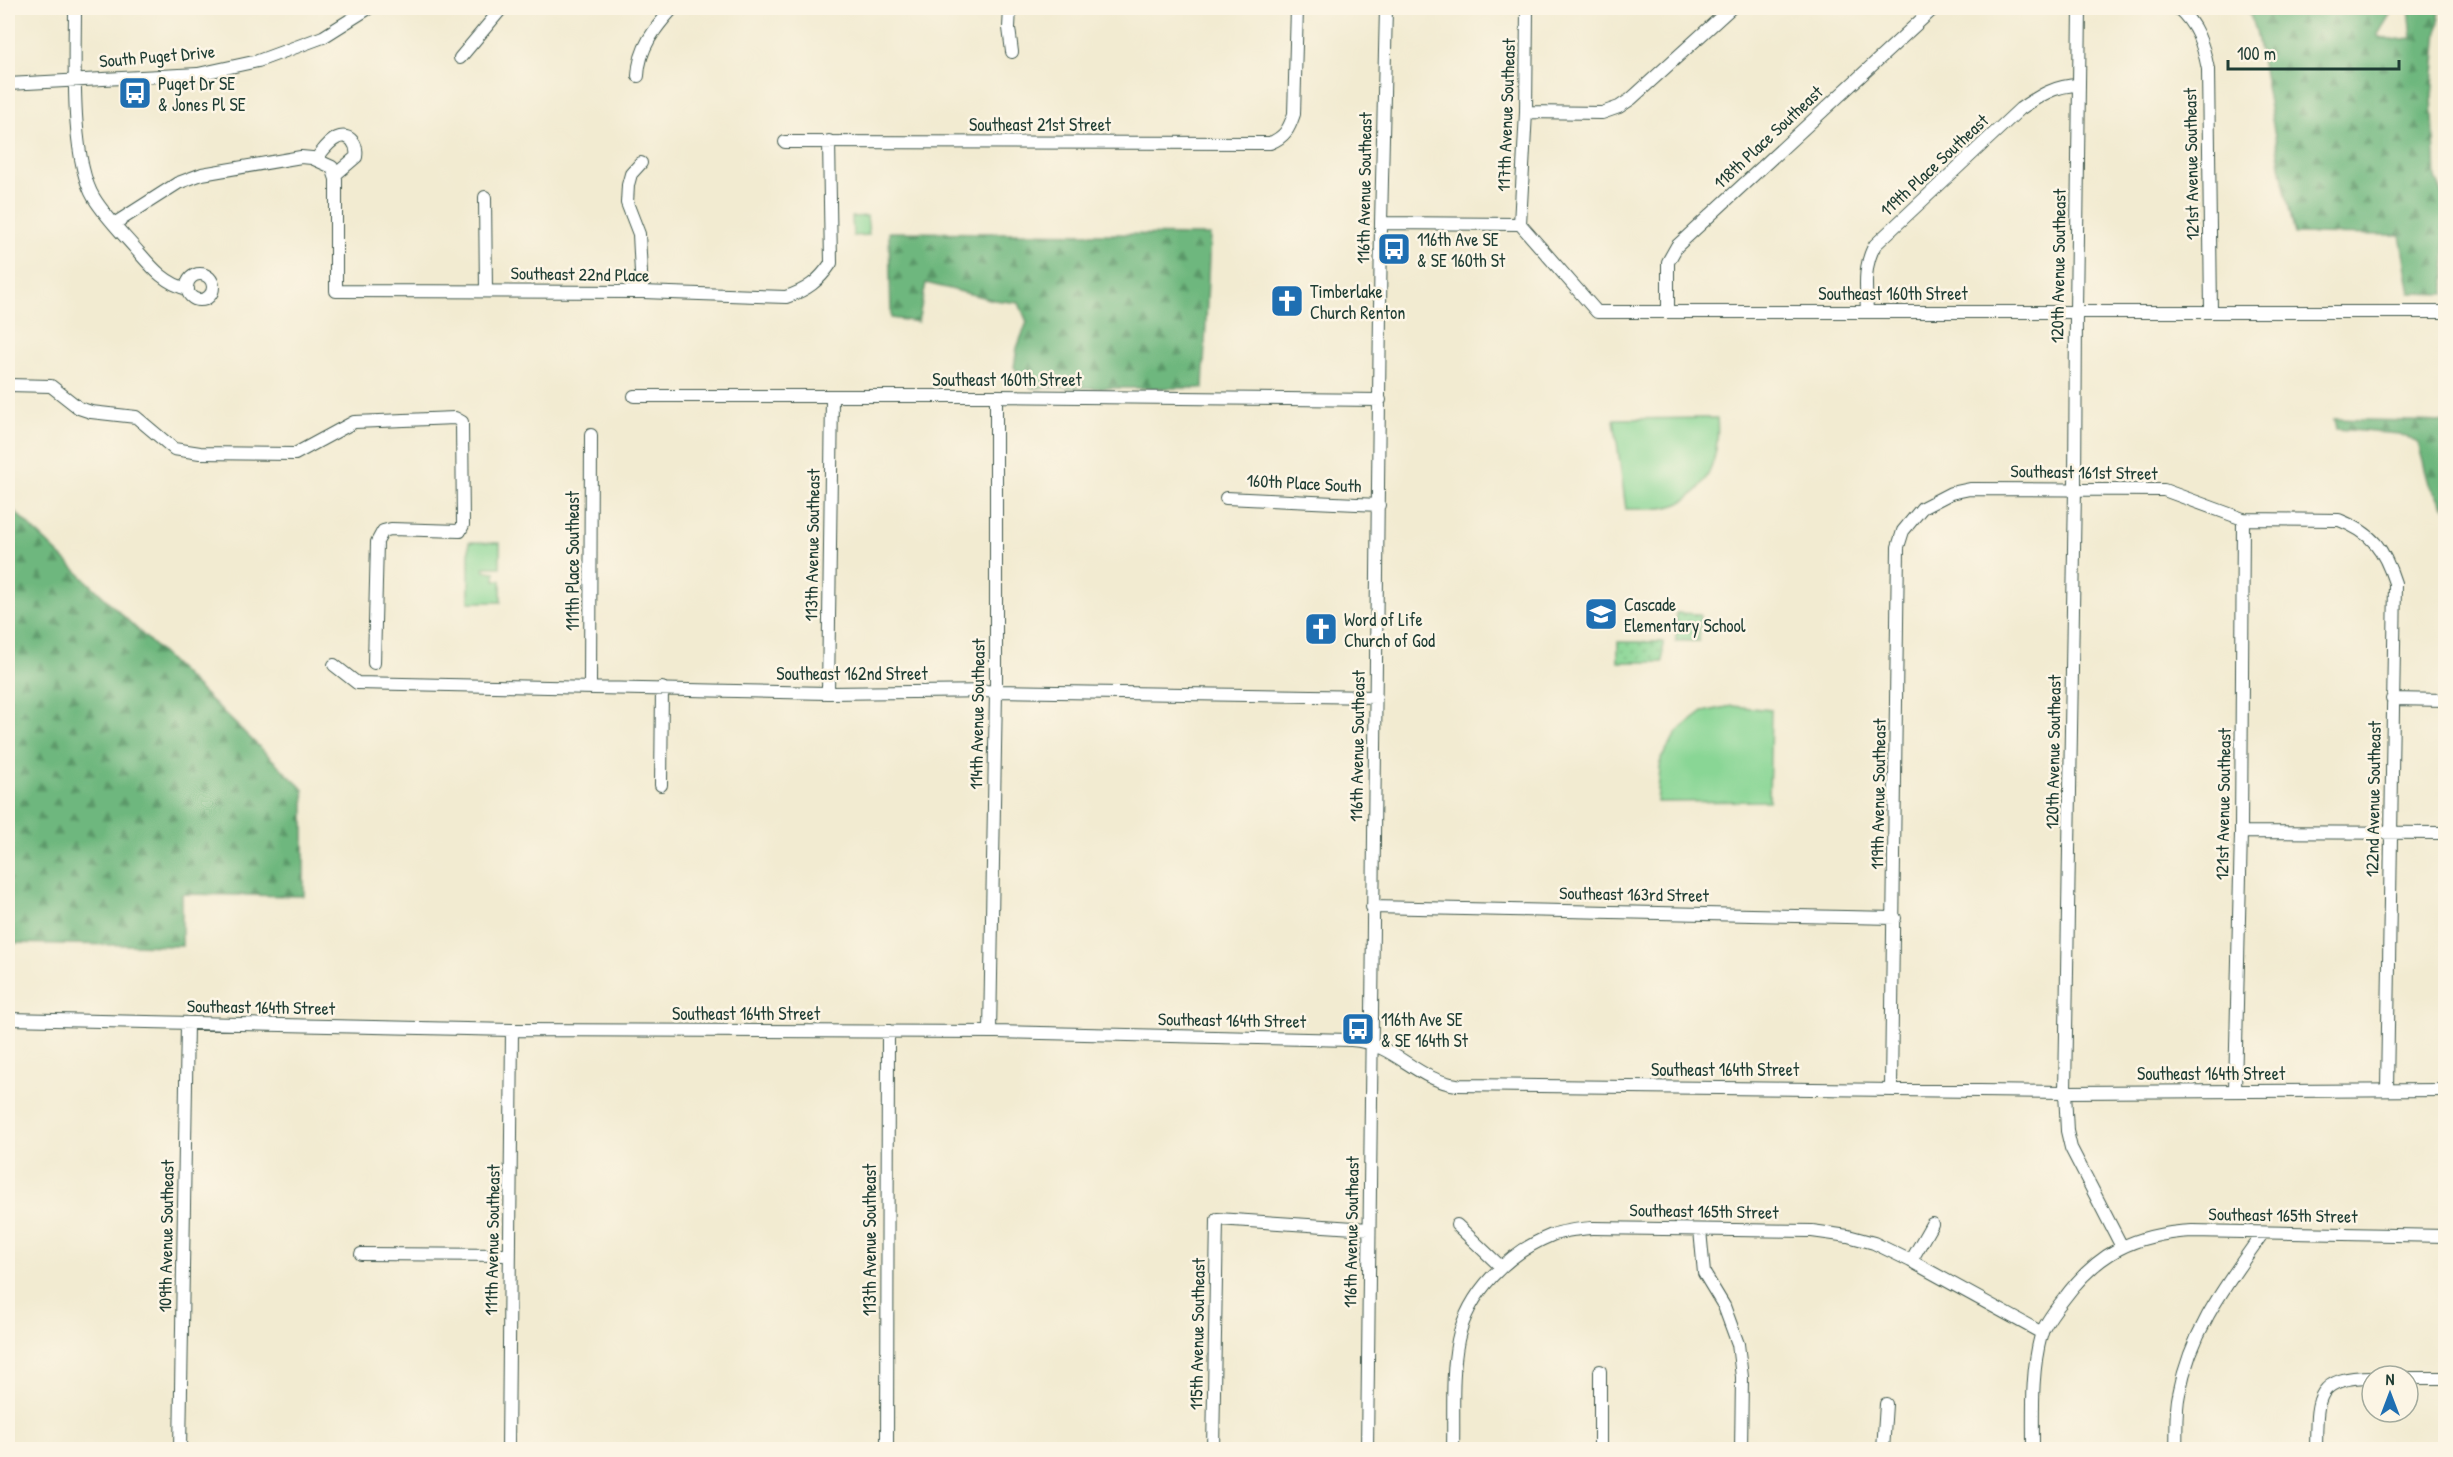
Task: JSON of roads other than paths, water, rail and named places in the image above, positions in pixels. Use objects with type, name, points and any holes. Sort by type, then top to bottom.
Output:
[{"type":"street","points":[[75,8],[80,158],[85,178],[94,198],[157,273],[176,287],[188,289]]},
{"type":"street","name":"South Puget Drive","points":[[8,84],[198,74],[258,60],[323,37],[369,8]]},
{"type":"street","points":[[460,58],[502,8]]},
{"type":"street","points":[[638,76],[640,57],[649,37],[673,8]]},
{"type":"street","points":[[1010,8],[1009,28],[1012,52]]},
{"type":"street","name":"Southeast 21st Street","points":[[785,142],[1270,143],[1281,139],[1294,114],[1297,8]]},
{"type":"street","name":"116th Avenue Southeast","points":[[1367,1449],[1381,223],[1386,8]]},
{"type":"street","name":"117th Avenue Southeast","points":[[1520,224],[1526,112],[1527,8]]},
{"type":"street","points":[[1526,112],[1602,113],[1619,107],[1631,99],[1731,8]]},
{"type":"street","name":"118th Place Southeast","points":[[1668,312],[1668,262],[1677,246],[1934,8]]},
{"type":"street","name":"120th Avenue Southeast","points":[[2080,8],[2065,1092],[2067,1131],[2071,1148],[2122,1247]]},
{"type":"street","name":"121st Avenue Southeast","points":[[2178,8],[2192,20],[2203,43],[2208,69],[2211,311]]},
{"type":"street","name":"119th Place Southeast","points":[[1867,311],[1866,270],[1875,245],[2020,109],[2056,88],[2079,85]]},
{"type":"street","points":[[114,224],[178,183],[202,174],[302,157],[321,160],[332,167],[335,175],[356,157],[356,147],[351,140],[343,136],[334,139],[321,160]]},
{"type":"street","name":"Southeast 22nd Place","points":[[335,175],[336,291],[642,292],[786,297],[804,291],[820,279],[831,263],[829,141]]},
{"type":"street","points":[[641,163],[631,174],[627,203],[639,234],[642,292]]},
{"type":"street","points":[[485,197],[486,290]]},
{"type":"street","points":[[1381,223],[1520,224]]},
{"type":"street","name":"Southeast 160th Street","points":[[1520,224],[1597,312],[2445,312]]},
{"type":"street","points":[[8,385],[51,386],[79,408],[91,412],[136,417],[174,449],[200,453],[295,454],[354,422],[455,418],[462,422],[463,525],[460,531],[391,529],[383,531],[377,542],[375,663]]},
{"type":"street","name":"Southeast 160th Street","points":[[634,396],[832,398],[996,396],[1380,400]]},
{"type":"street","name":"114th Avenue Southeast","points":[[990,1032],[996,691],[996,396]]},
{"type":"street","name":"113th Avenue Southeast","points":[[828,693],[832,398]]},
{"type":"street","name":"111th Place Southeast","points":[[590,687],[591,435]]},
{"type":"street","name":"Southeast 161st Street","points":[[1922,508],[1951,493],[1970,489],[2164,490],[2243,519],[2339,520],[2352,525]]},
{"type":"street","name":"160th Place South","points":[[1227,498],[1379,504]]},
{"type":"street","name":"119th Avenue Southeast","points":[[1892,1088],[1898,547],[1903,531],[1922,508]]},
{"type":"street","name":"121st Avenue Southeast","points":[[2235,1089],[2241,832],[2243,519]]},
{"type":"street","name":"122nd Avenue Southeast","points":[[2352,525],[2372,539],[2387,558],[2395,583],[2387,1089]]},
{"type":"street","name":"Southeast 162nd Street","points":[[334,665],[357,683],[828,693],[996,691],[1376,697]]},
{"type":"street","points":[[661,785],[662,688]]},
{"type":"street","points":[[2392,699],[2445,700]]},
{"type":"street","points":[[2241,832],[2445,833]]},
{"type":"street","name":"Southeast 163rd Street","points":[[1372,907],[1895,918]]},
{"type":"street","name":"Southeast 164th Street","points":[[8,1019],[512,1030],[990,1032],[1351,1040],[1371,1043],[1388,1050],[1435,1080],[1457,1085],[1892,1088],[2065,1092],[2235,1089],[2311,1092],[2387,1089],[2445,1090]]},
{"type":"street","name":"109th Avenue Southeast","points":[[180,1449],[188,1023]]},
{"type":"street","name":"111th Avenue Southeast","points":[[508,1449],[512,1030]]},
{"type":"street","name":"113th Avenue Southeast","points":[[887,1449],[888,1031]]},
{"type":"street","name":"115th Avenue Southeast","points":[[1213,1449],[1217,1219],[1369,1229]]},
{"type":"street","points":[[1911,1261],[1932,1224]]},
{"type":"street","points":[[1457,1225],[1501,1267]]},
{"type":"street","name":"Southeast 165th Street","points":[[1453,1449],[1455,1363],[1458,1340],[1462,1326],[1477,1296],[1501,1267],[1533,1245],[1554,1234],[1574,1230],[1593,1228],[1829,1232],[1874,1243],[2042,1333]]},
{"type":"street","points":[[1700,1230],[1704,1273],[1724,1306],[1738,1344],[1742,1377],[1740,1449]]},
{"type":"street","name":"Southeast 165th Street","points":[[2122,1247],[2151,1236],[2172,1232],[2445,1236]]},
{"type":"street","points":[[2176,1449],[2178,1395],[2191,1349],[2211,1306],[2262,1234]]},
{"type":"street","points":[[2033,1449],[2034,1388],[2042,1333],[2056,1308],[2086,1271],[2122,1247]]},
{"type":"street","points":[[361,1254],[510,1255]]},
{"type":"street","points":[[1600,1371],[1600,1449]]},
{"type":"street","points":[[2316,1449],[2317,1407],[2324,1391],[2338,1380],[2360,1378]]},
{"type":"street","points":[[2420,1378],[2445,1378]]},
{"type":"street","points":[[1883,1449],[1886,1404]]},
{"type":"place","name":"Puget Dr SE & Jones Pl SE","points":[[135,93]]},
{"type":"place","name":"116th Ave SE & SE 160th St","points":[[1394,249]]},
{"type":"place","name":"Timberlake Church Renton","points":[[1287,301]]},
{"type":"place","name":"Cascade Elementary School","points":[[1601,614]]},
{"type":"place","name":"Word of Life Church of God","points":[[1321,629]]},
{"type":"place","name":"116th Ave SE & SE 164th St","points":[[1358,1029]]}]
